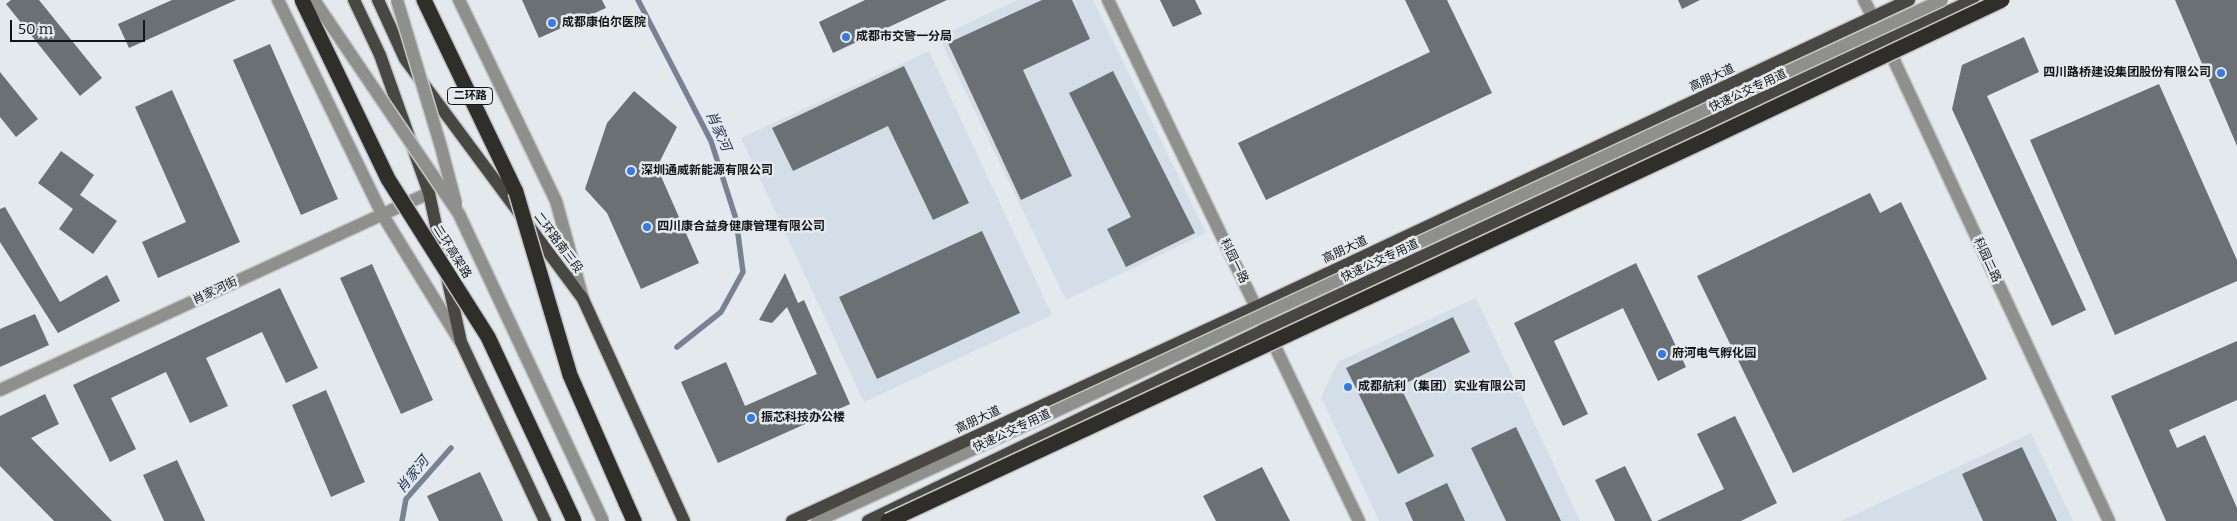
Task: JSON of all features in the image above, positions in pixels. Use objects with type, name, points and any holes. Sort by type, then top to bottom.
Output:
[{"type":"highway","name":"二环高架路","points":[[302,0],[388,179],[488,337],[574,521]]},
{"type":"highway","name":"二环路","points":[[424,0],[516,192],[570,375],[634,521]]},
{"type":"highway","points":[[888,521],[2002,0]]},
{"type":"main road","points":[[354,0],[380,54],[429,193],[461,342],[545,521]]},
{"type":"main road","name":"二环路南三段","points":[[378,0],[405,59],[583,299],[684,521]]},
{"type":"main road","name":"高朋大道","points":[[792,521],[1256,307],[1909,0]]},
{"type":"main road","points":[[868,521],[1266,329],[1973,0]]},
{"type":"street","points":[[278,0],[382,214],[461,342]]},
{"type":"street","points":[[314,0],[458,214],[603,521]]},
{"type":"street","points":[[397,0],[441,147],[458,214]]},
{"type":"street","points":[[459,0],[556,201],[583,299]]},
{"type":"street","name":"科园一路","points":[[1108,0],[1359,521]]},
{"type":"street","name":"科园二路","points":[[1864,0],[1885,41],[2109,521]]},
{"type":"street","name":"快速公交专用道","points":[[817,521],[1942,0]]},
{"type":"street","name":"肖家河街","points":[[0,390],[429,193]]},
{"type":"shaded area","points":[[1017,0],[1093,0],[1206,233],[1066,300],[939,37]]},
{"type":"shaded area","points":[[929,51],[1052,315],[864,402],[741,138]]},
{"type":"shaded area","points":[[1476,298],[1580,521],[1379,521],[1321,397],[1338,362]]},
{"type":"shaded area","points":[[2031,433],[2073,521],[1841,521]]},
{"type":"building","points":[[11,0],[39,0],[102,78],[80,96],[6,4]]},
{"type":"building","points":[[172,0],[236,0],[129,48],[118,24]]},
{"type":"building","name":"成都康伯尔医院","points":[[522,0],[602,0],[606,8],[539,38]]},
{"type":"building","name":"成都市交警一分局","points":[[865,0],[947,0],[833,53],[819,22]]},
{"type":"building","points":[[1042,0],[1072,0],[1090,39],[1023,70],[1072,176],[1021,200],[948,43]]},
{"type":"building","points":[[1160,0],[1195,0],[1202,14],[1173,27]]},
{"type":"building","points":[[1405,0],[1447,0],[1492,93],[1266,200],[1238,143],[1430,52]]},
{"type":"building","points":[[1678,0],[1700,0],[1682,9]]},
{"type":"building","name":"四川路桥建设集团股份有限公司","points":[[2175,0],[2237,0],[2237,146]]},
{"type":"building","points":[[2024,37],[2039,72],[1987,96],[2086,310],[2052,326],[1952,109],[1962,65]]},
{"type":"building","points":[[270,44],[338,199],[301,215],[233,60]]},
{"type":"building","points":[[904,66],[969,203],[933,220],[888,126],[793,171],[772,128]]},
{"type":"building","points":[[1113,71],[1195,233],[1126,267],[1107,229],[1131,217],[1069,93]]},
{"type":"building","points":[[0,72],[38,119],[16,137],[0,117]]},
{"type":"building","points":[[2159,84],[2237,260],[2237,281],[2115,335],[2030,140]]},
{"type":"building","points":[[172,90],[240,242],[158,278],[142,242],[186,222],[135,107]]},
{"type":"building","points":[[634,91],[677,127],[657,167],[699,263],[641,289],[607,213],[585,189],[607,123]]},
{"type":"building","points":[[61,151],[94,175],[80,195],[117,221],[93,254],[59,229],[73,209],[38,183]]},
{"type":"building","points":[[1870,193],[1880,213],[1901,202],[1987,379],[1793,473],[1697,276]]},
{"type":"building","points":[[5,207],[60,302],[107,275],[120,301],[58,333],[0,242],[0,209]]},
{"type":"building","points":[[982,231],[1020,313],[877,379],[839,297]]},
{"type":"building","name":"府河电气孵化园","points":[[1636,263],[1686,367],[1658,381],[1623,308],[1554,341],[1588,414],[1563,426],[1514,323]]},
{"type":"building","points":[[372,264],[433,400],[401,414],[340,278]]},
{"type":"building","points":[[785,273],[798,303],[804,300],[850,404],[718,463],[681,382],[726,362],[745,406],[817,374],[787,307],[772,323],[759,320]]},
{"type":"building","points":[[280,288],[318,368],[286,383],[262,332],[206,358],[228,406],[190,423],[166,372],[111,398],[136,449],[110,462],[73,385]]},
{"type":"building","points":[[35,314],[49,345],[0,367],[0,329]]},
{"type":"building","points":[[1453,317],[1470,352],[1400,386],[1434,456],[1398,474],[1346,368]]},
{"type":"building","points":[[2237,341],[2237,400],[2169,430],[2177,448],[2205,435],[2237,508],[2237,521],[2166,521],[2111,396]]},
{"type":"building","points":[[326,390],[365,482],[331,497],[292,405]]},
{"type":"building","points":[[45,394],[59,424],[31,438],[112,521],[54,521],[0,466],[0,416]]},
{"type":"building","points":[[1735,416],[1777,503],[1741,521],[1657,521],[1724,489],[1697,434]]},
{"type":"building","points":[[1516,427],[1561,521],[1506,521],[1471,448]]},
{"type":"building","points":[[2022,447],[2057,521],[1983,521],[1962,474]]},
{"type":"building","points":[[177,460],[205,521],[164,521],[143,475]]},
{"type":"building","points":[[1625,466],[1652,521],[1615,521],[1595,480]]},
{"type":"building","points":[[1262,467],[1290,521],[1216,521],[1203,496]]},
{"type":"building","points":[[480,472],[503,521],[439,521],[427,496]]},
{"type":"building","points":[[1447,483],[1465,521],[1413,521],[1405,503]]},
{"type":"waterway","name":"肖家河","points":[[638,0],[711,141],[736,219],[743,272],[721,312],[677,347]]},
{"type":"waterway","name":"肖家河","points":[[402,521],[406,499],[451,448]]},
{"type":"place","name":"成都康伯尔医院","points":[[552,23]]},
{"type":"place","name":"成都市交警一分局","points":[[846,37]]},
{"type":"place","name":"四川路桥建设集团股份有限公司","points":[[2221,73]]},
{"type":"place","name":"深圳通威新能源有限公司","points":[[631,171]]},
{"type":"place","name":"四川康合益身健康管理有限公司","points":[[647,227]]},
{"type":"place","name":"府河电气孵化园","points":[[1662,354]]},
{"type":"place","name":"成都航利（集团）实业有限公司","points":[[1348,387]]},
{"type":"place","name":"振芯科技办公楼","points":[[751,418]]}]
